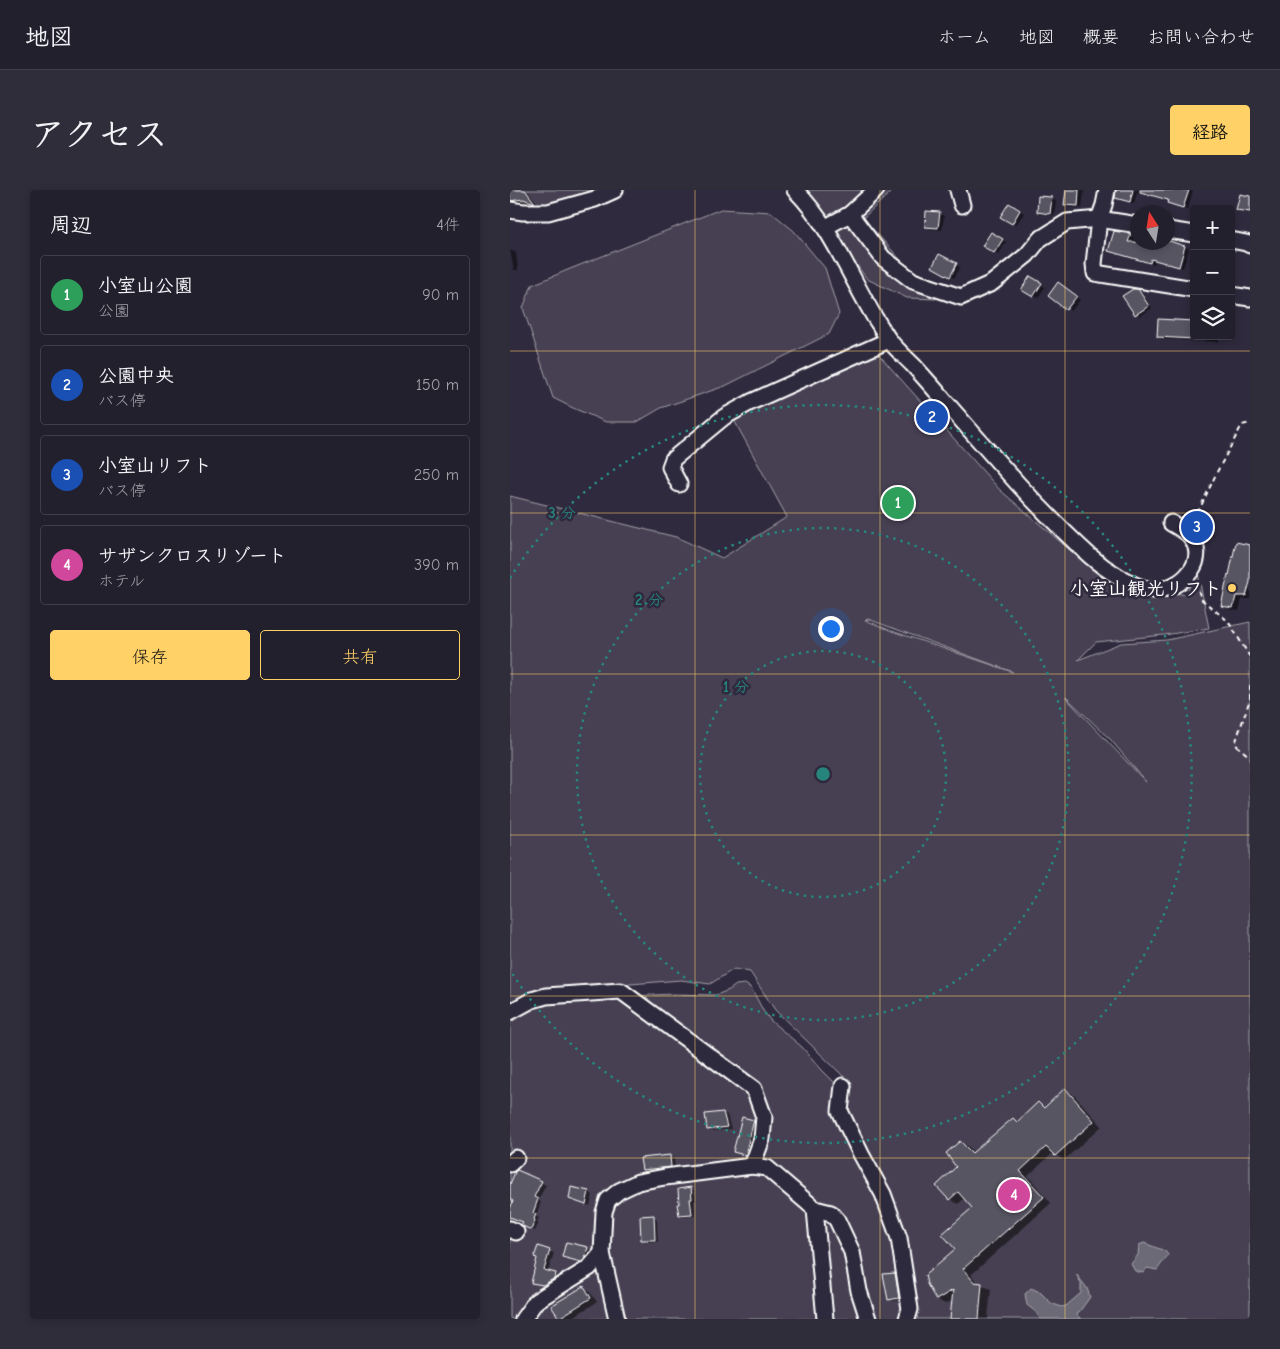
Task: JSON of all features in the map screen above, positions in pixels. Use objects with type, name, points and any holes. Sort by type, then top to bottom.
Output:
[{"type":"street","points":[[510,210],[548,212],[595,199],[615,190]]},
{"type":"street","points":[[795,190],[808,203],[826,227],[866,302],[889,340],[1026,493],[1092,558],[1122,579],[1139,588],[1154,590],[1170,587],[1183,580],[1190,572],[1196,563],[1197,552],[1192,539],[1184,531],[1171,523]]},
{"type":"street","points":[[826,227],[850,214],[876,190]]},
{"type":"street","points":[[958,190],[962,205]]},
{"type":"street","points":[[1107,190],[1099,219],[1094,264],[1095,273],[1190,288]]},
{"type":"street","points":[[850,214],[883,258],[913,281],[961,297],[992,283],[1027,255],[1040,239],[1066,222],[1099,219],[1130,224]]},
{"type":"street","points":[[1175,231],[1190,233]]},
{"type":"street","points":[[1235,241],[1250,245]]},
{"type":"street","points":[[1235,296],[1250,298]]},
{"type":"street","points":[[679,484],[670,468],[673,459],[724,417],[751,402],[889,340]]},
{"type":"street","points":[[510,1012],[532,1000],[546,996],[621,991],[754,1089],[764,1117],[762,1139],[752,1166]]},
{"type":"street","points":[[843,1086],[840,1111],[883,1194],[899,1238],[910,1309],[907,1319]]},
{"type":"street","points":[[617,1319],[602,1253],[604,1212],[608,1200],[619,1191],[638,1182],[654,1178],[752,1166],[767,1168],[814,1210],[830,1212],[837,1220],[852,1252],[859,1291],[868,1319]]},
{"type":"street","points":[[814,1210],[825,1319]]},
{"type":"street","points":[[524,1319],[536,1301],[589,1268],[602,1253]]},
{"type":"path","points":[[1184,531],[1200,508],[1242,425],[1250,423]]},
{"type":"path","points":[[1190,572],[1195,579],[1201,599],[1228,621],[1250,657]]},
{"type":"path","points":[[1250,685],[1250,699],[1234,744],[1250,757]]},
{"type":"shaded area","points":[[510,190],[597,190],[540,209],[510,195]]},
{"type":"shaded area","points":[[791,190],[893,190],[863,218],[936,299],[907,298],[867,279],[805,194]]},
{"type":"shaded area","points":[[721,209],[771,212],[794,231],[825,268],[839,314],[829,334],[725,386],[661,408],[637,422],[606,422],[553,398],[523,308],[532,285]]},
{"type":"shaded area","points":[[872,347],[1000,490],[1107,582],[1187,595],[1196,563],[1209,628],[1096,642],[1078,660],[1121,643],[1167,640],[1250,622],[1250,1319],[510,1319],[510,1019],[533,1004],[549,1000],[673,994],[716,995],[736,985],[745,984],[751,988],[771,1021],[802,1047],[833,1081],[838,1089],[838,1100],[853,1087],[775,1010],[750,972],[734,969],[710,984],[681,980],[542,991],[510,1003],[510,496],[676,537],[722,558],[787,517],[729,411]],"holes":[[[868,619],[1013,672],[865,620]],[[1066,698],[1111,740],[1146,782]]]},
{"type":"shaded area","points":[[1144,1243],[1165,1251],[1168,1255],[1157,1270],[1147,1268],[1143,1273],[1135,1271],[1131,1264],[1138,1255],[1139,1245]]},
{"type":"shaded area","points":[[1076,1274],[1087,1288],[1090,1297],[1077,1315],[1081,1319],[1041,1319],[1027,1305],[1025,1294],[1031,1288],[1040,1292],[1051,1303],[1061,1307],[1066,1306],[1081,1293],[1081,1283]]},
{"type":"building","points":[[510,190],[525,190],[535,203],[523,199],[510,201]]},
{"type":"building","points":[[1066,190],[1079,190],[1078,206],[1064,205]]},
{"type":"building","points":[[1116,190],[1133,190],[1130,202],[1115,198]]},
{"type":"building","points":[[1140,190],[1189,190],[1183,208],[1167,203],[1168,200],[1140,192]]},
{"type":"building","points":[[1240,194],[1250,196],[1250,212],[1236,210]]},
{"type":"building","points":[[1038,196],[1052,197],[1050,214],[1037,212]]},
{"type":"building","points":[[1009,203],[1020,210],[1012,224],[1000,217]]},
{"type":"building","points":[[926,211],[940,212],[938,228],[925,227]]},
{"type":"building","points":[[1114,231],[1130,234],[1128,242],[1130,242],[1130,250],[1175,250],[1175,243],[1185,246],[1179,267],[1151,259],[1150,263],[1108,251]]},
{"type":"building","points":[[991,232],[1003,239],[994,253],[982,246]]},
{"type":"building","points":[[939,254],[957,263],[950,277],[932,267]]},
{"type":"building","points":[[1030,276],[1042,283],[1033,297],[1021,290]]},
{"type":"building","points":[[1058,282],[1077,296],[1066,310],[1048,296]]},
{"type":"building","points":[[1133,289],[1138,289],[1149,306],[1135,315],[1122,296]]},
{"type":"building","points":[[1158,319],[1190,321],[1190,339],[1157,337]]},
{"type":"building","points":[[1236,542],[1250,545],[1250,582],[1246,596],[1236,596],[1233,608],[1221,606]]},
{"type":"building","points":[[1065,1088],[1094,1121],[1055,1156],[1046,1147],[1020,1171],[1044,1197],[963,1269],[974,1282],[982,1283],[979,1319],[950,1319],[953,1290],[936,1300],[927,1284],[925,1275],[955,1249],[942,1234],[972,1208],[958,1192],[949,1200],[936,1186],[956,1167],[946,1153],[960,1141],[972,1153],[1013,1118],[1017,1122],[1038,1102],[1044,1108]]},
{"type":"building","points":[[723,1112],[727,1127],[707,1130],[705,1114]]},
{"type":"building","points":[[742,1117],[754,1120],[745,1155],[733,1152]]},
{"type":"building","points":[[670,1155],[671,1167],[642,1170],[640,1158]]},
{"type":"building","points":[[517,1170],[542,1181],[534,1197],[538,1199],[533,1213],[536,1214],[531,1230],[521,1225],[523,1222],[510,1217],[513,1201],[510,1199],[510,1184]]},
{"type":"building","points":[[571,1187],[589,1191],[586,1205],[569,1199]]},
{"type":"building","points":[[691,1187],[692,1214],[679,1215],[677,1204],[679,1204],[678,1189]]},
{"type":"building","points":[[654,1215],[655,1240],[641,1240],[640,1216]]},
{"type":"building","points":[[566,1242],[588,1247],[583,1261],[562,1257]]},
{"type":"building","points":[[538,1246],[550,1250],[544,1270],[556,1273],[555,1278],[543,1285],[531,1283],[537,1258],[534,1257]]},
{"type":"building","points":[[895,1273],[899,1298],[888,1300],[883,1274]]},
{"type":"building","points":[[584,1286],[591,1298],[559,1318],[551,1306]]},
{"type":"place","name":"公園中央","points":[[932,417]]},
{"type":"place","name":"小室山公園","points":[[898,503]]},
{"type":"place","name":"小室山リフト","points":[[1197,527]]},
{"type":"place","name":"小室山観光リフト","points":[[1232,588]]},
{"type":"place","name":"サザンクロスリゾート","points":[[1014,1195]]}]
